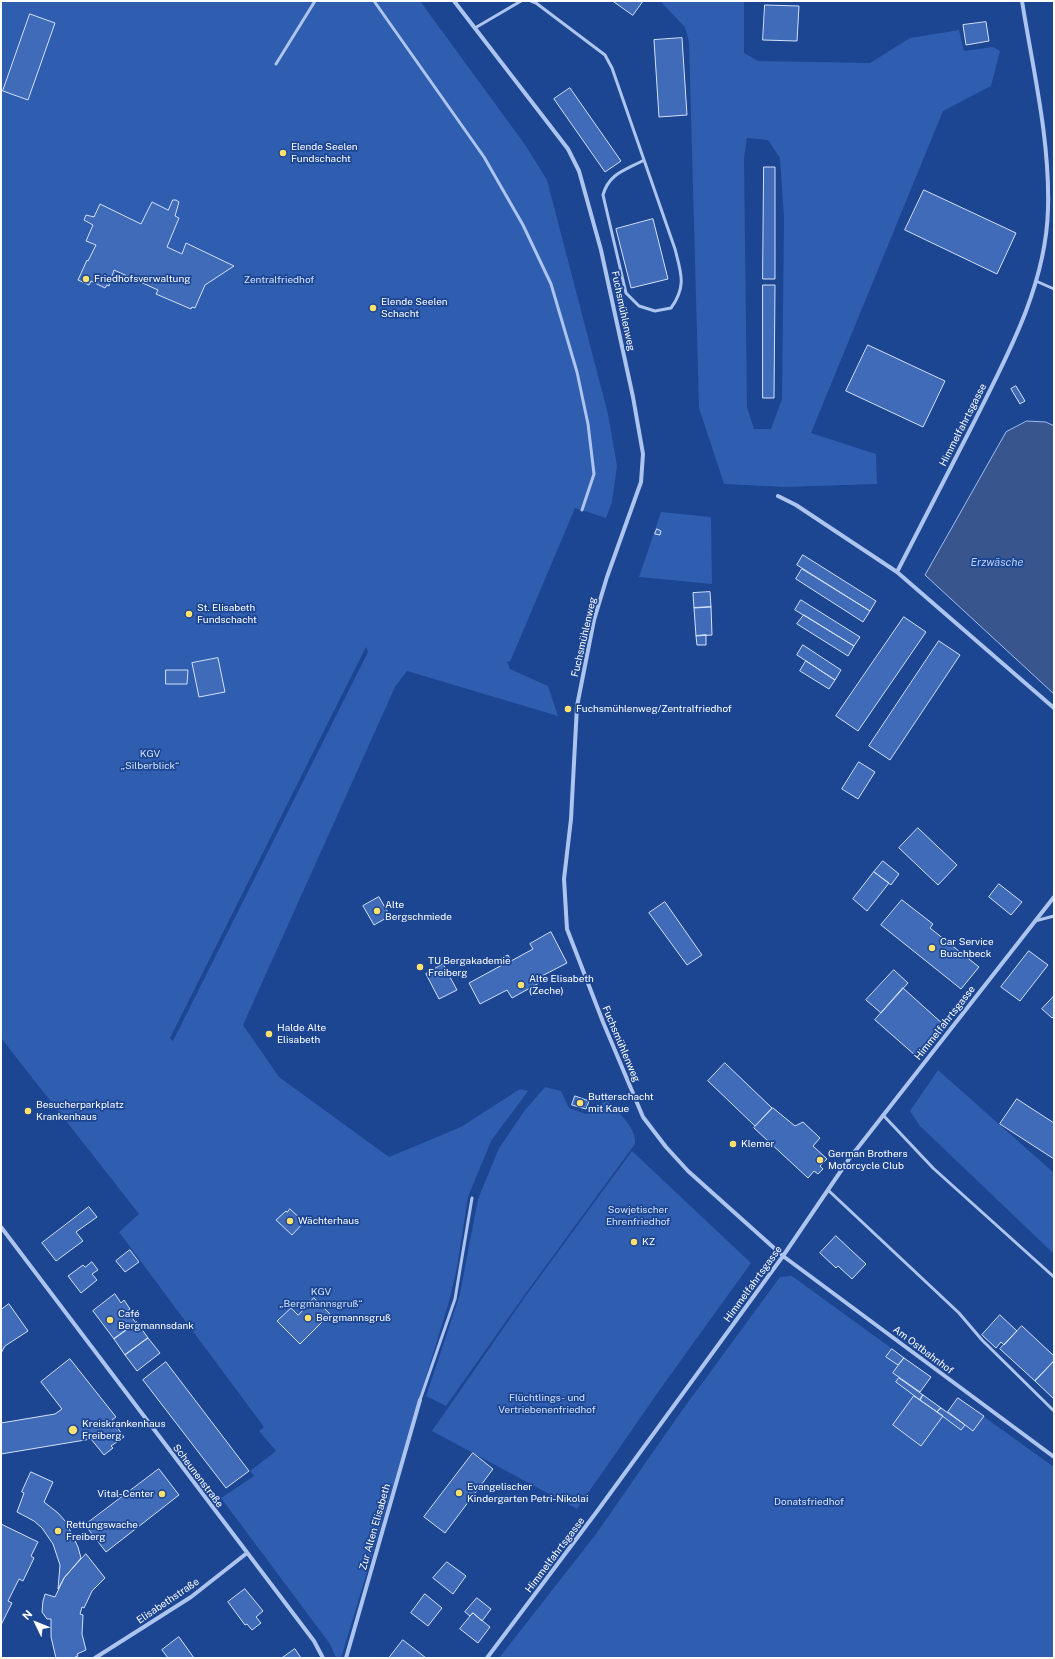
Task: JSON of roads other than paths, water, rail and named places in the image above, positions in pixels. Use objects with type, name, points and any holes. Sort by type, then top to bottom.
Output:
[{"type":"street","name":"Fuchsmühlenweg","points":[[454,1],[568,149],[579,171],[601,250],[634,397],[643,454],[641,482],[607,577],[594,620],[577,706],[572,819],[564,879],[567,929],[603,1022],[643,1117],[666,1148],[688,1171],[783,1256]]},
{"type":"street","name":"Himmelfahrtsgasse","points":[[897,572],[1011,348],[1036,281],[1042,258],[1048,209],[1046,144],[1022,1]]},
{"type":"street","points":[[778,496],[796,505],[897,572],[1054,708]]},
{"type":"street","name":"Himmelfahrtsgasse","points":[[487,1658],[603,1503],[783,1256],[882,1115],[1054,897]]},
{"type":"street","name":"Scheunenstraße","points":[[1,1227],[314,1641],[323,1658]]},
{"type":"street","name":"Am Ostbahnhof","points":[[783,1256],[1054,1457]]},
{"type":"street","name":"Zur Alten Elisabeth","points":[[346,1658],[420,1400]]},
{"type":"street","name":"Elisabethstraße","points":[[95,1658],[191,1597],[247,1553]]},
{"type":"lane","points":[[276,64],[315,1]]},
{"type":"lane","points":[[374,1],[484,157],[522,225],[551,284],[577,372],[588,424],[594,474],[582,510]]},
{"type":"lane","points":[[475,28],[521,1]]},
{"type":"lane","points":[[531,1],[536,3],[605,55],[612,68],[675,249],[682,276],[680,295],[671,308],[655,311],[639,306],[626,293],[603,195],[606,184],[612,177],[644,160]]},
{"type":"lane","points":[[1036,281],[1054,289]]},
{"type":"lane","points":[[1034,922],[1054,916]]},
{"type":"lane","points":[[882,1115],[933,1168],[1054,1277]]},
{"type":"lane","points":[[828,1190],[959,1313],[982,1340],[1054,1411]]},
{"type":"lane","points":[[420,1400],[455,1299],[472,1198]]},
{"type":"water","name":"Erzwäsche","points":[[1027,421],[1046,422],[1054,426],[1054,694],[925,575],[1006,432]]},
{"type":"place","name":"Elende Seelen Fundschacht","points":[[283,153]]},
{"type":"place","name":"Friedhofsverwaltung","points":[[86,279]]},
{"type":"place","name":"Elende Seelen Schacht","points":[[373,308]]},
{"type":"place","name":"St. Elisabeth Fundschacht","points":[[189,614]]},
{"type":"place","name":"Fuchsmühlenweg/Zentralfriedhof","points":[[568,709]]},
{"type":"place","name":"Alte Bergschmiede","points":[[377,911]]},
{"type":"place","name":"Car Service Buschbeck","points":[[932,948]]},
{"type":"place","name":"TU Bergakademie Freiberg","points":[[420,967]]},
{"type":"place","name":"Alte Elisabeth (Zeche)","points":[[521,985]]},
{"type":"place","name":"Halde Alte Elisabeth","points":[[269,1034]]},
{"type":"place","name":"Butterschacht mit Kaue","points":[[580,1103]]},
{"type":"place","name":"Besucherparkplatz Krankenhaus","points":[[28,1111]]},
{"type":"place","name":"Klemer","points":[[733,1144]]},
{"type":"place","name":"German Brothers Motorcycle Club","points":[[820,1160]]},
{"type":"place","name":"Wächterhaus","points":[[290,1221]]},
{"type":"place","name":"KZ","points":[[634,1242]]},
{"type":"place","name":"Bergmannsgruß","points":[[308,1318]]},
{"type":"place","name":"Café Bergmannsdank","points":[[110,1320]]},
{"type":"place","name":"Kreiskrankenhaus Freiberg","points":[[73,1430]]},
{"type":"place","name":"Evangelischer Kindergarten Petri-Nikolai","points":[[459,1493]]},
{"type":"place","name":"Vital-Center","points":[[162,1494]]},
{"type":"place","name":"Rettungswache Freiberg","points":[[58,1531]]},
{"type":"park label","name":"Zentralfriedhof","points":[[279,280]]},
{"type":"park label","name":"KGV „Silberblick“","points":[[150,760]]},
{"type":"park label","name":"Sowjetischer Ehrenfriedhof","points":[[638,1216]]},
{"type":"park label","name":"KGV „Bergmannsgruß“","points":[[321,1298]]},
{"type":"park label","name":"Flüchtlings- und Vertriebenenfriedhof","points":[[547,1404]]},
{"type":"park label","name":"Donatsfriedhof","points":[[809,1502]]}]
